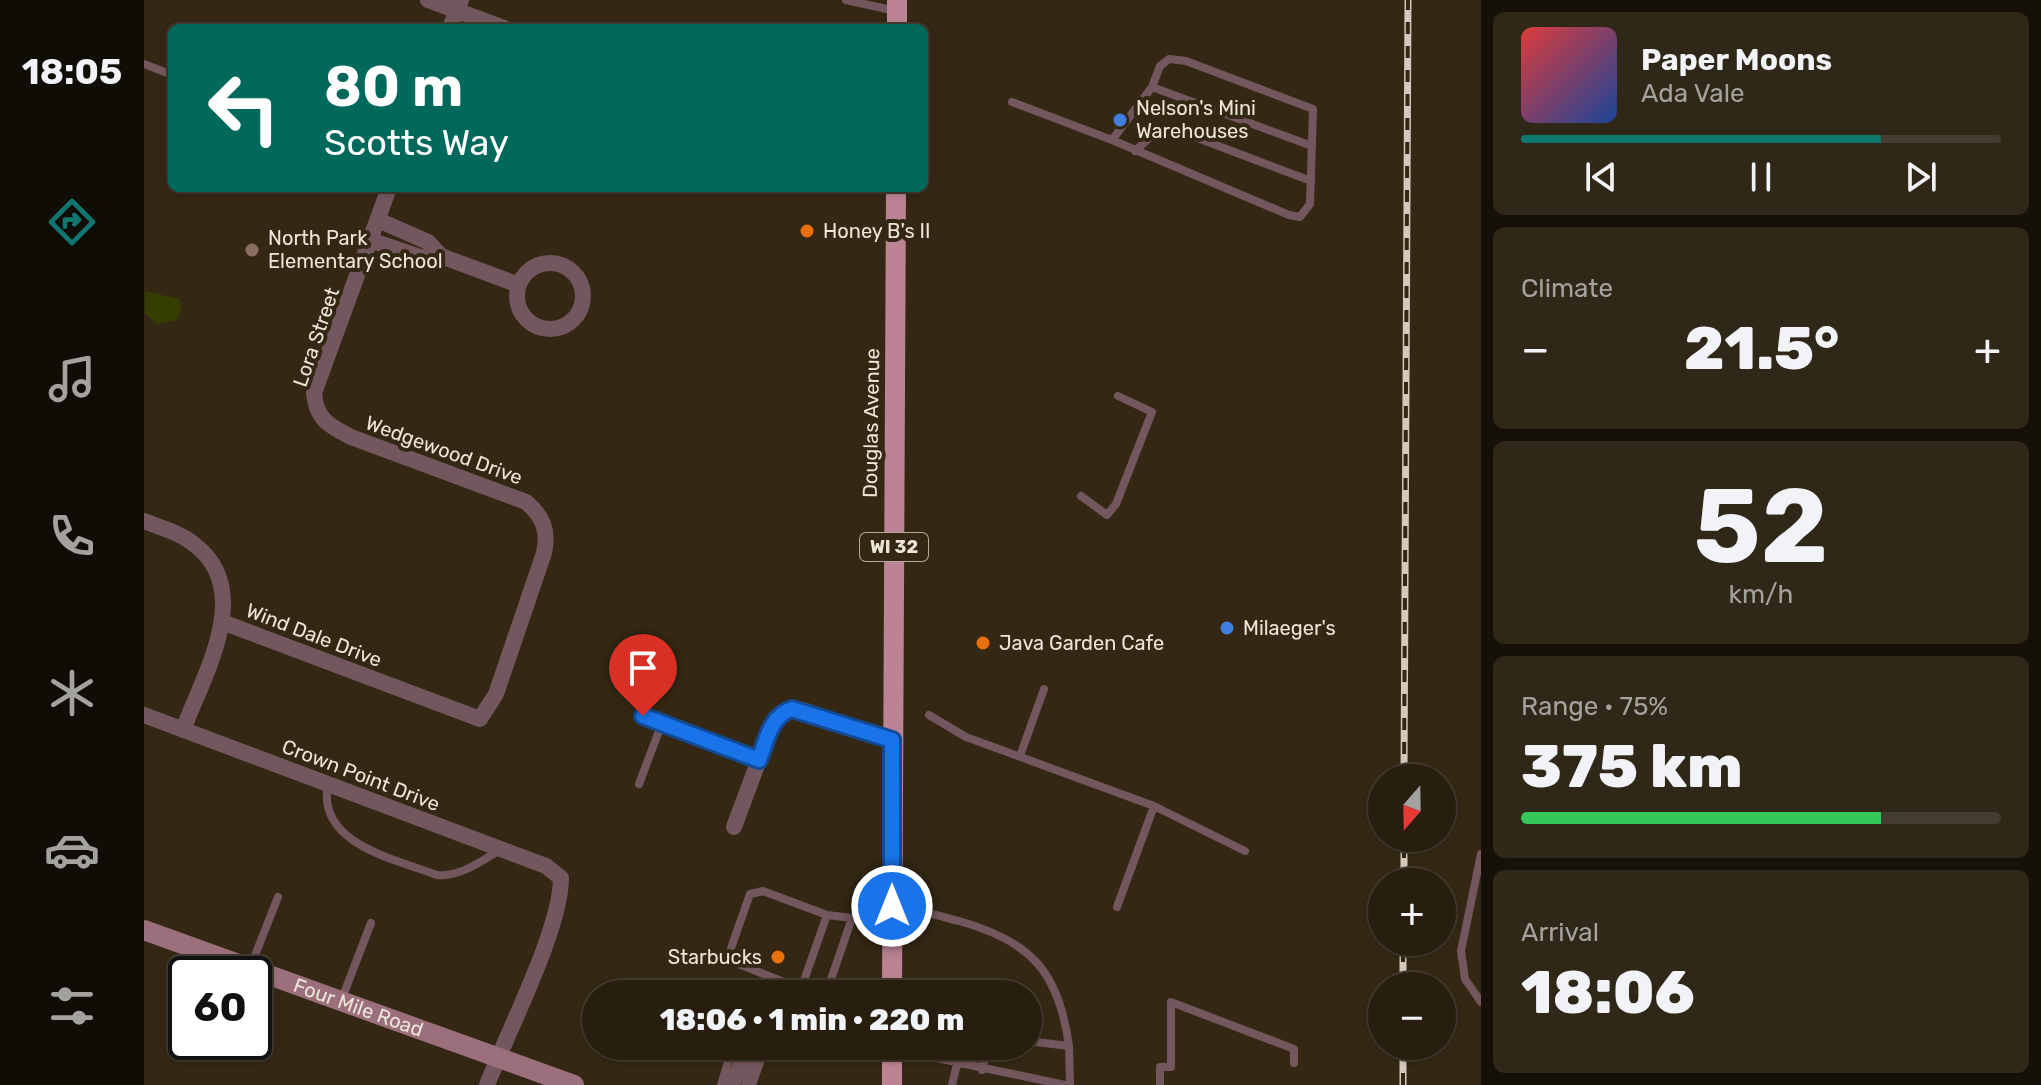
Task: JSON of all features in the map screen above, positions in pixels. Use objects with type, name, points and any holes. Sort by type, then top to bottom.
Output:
[{"type":"main road","name":"Douglas Avenue","points":[[892,980],[896,192]]},
{"type":"main road","name":"Four Mile Road","points":[[144,930],[216,956]]},
{"type":"main road","name":"Four Mile Road","points":[[272,976],[574,1085]]},
{"type":"main road","points":[[892,1060],[892,1085]]},
{"type":"street","points":[[428,0],[459,5],[496,24]]},
{"type":"street","points":[[452,24],[459,5]]},
{"type":"street","name":"Lora Street","points":[[315,408],[314,393],[388,192]]},
{"type":"street","points":[[378,220],[428,242],[441,256]]},
{"type":"street","points":[[370,240],[420,257],[441,256],[519,285]]},
{"type":"street","points":[[555,264],[566,267],[581,284],[582,306],[569,324],[560,328],[539,328],[530,323],[518,306],[519,285],[533,268],[555,264]]},
{"type":"street","name":"Wedgewood Drive","points":[[315,408],[330,426],[351,437],[526,502],[542,519],[546,530],[544,553],[496,694],[480,719]]},
{"type":"street","name":"Wind Dale Drive","points":[[144,521],[183,536],[207,556],[222,584],[222,622],[480,719]]},
{"type":"street","points":[[183,730],[222,622]]},
{"type":"street","points":[[734,827],[775,721],[782,712],[792,709],[892,740]]},
{"type":"street","name":"Crown Point Drive","points":[[144,715],[546,866],[561,878],[556,910],[498,1058]]},
{"type":"street","points":[[487,1085],[498,1058]]},
{"type":"lane","points":[[846,0],[897,13]]},
{"type":"lane","points":[[1012,102],[1112,140],[1289,215],[1300,217],[1307,212],[1313,109],[1186,61],[1169,59],[1160,66],[1152,87],[1112,140]]},
{"type":"lane","points":[[144,64],[168,73]]},
{"type":"lane","points":[[1152,87],[1312,146]]},
{"type":"lane","points":[[1135,151],[1157,131],[1171,128],[1311,181]]},
{"type":"lane","points":[[1081,496],[1107,515],[1116,504],[1152,412],[1118,396]]},
{"type":"lane","points":[[1020,756],[1044,689]]},
{"type":"lane","points":[[929,715],[966,737],[1154,806],[1245,851]]},
{"type":"lane","points":[[643,716],[759,760]]},
{"type":"lane","points":[[639,784],[662,723]]},
{"type":"lane","points":[[328,784],[327,807],[346,838],[437,875],[460,872],[501,849]]},
{"type":"lane","points":[[1117,907],[1154,806]]},
{"type":"lane","points":[[1481,854],[1461,951],[1465,979],[1481,1002]]},
{"type":"lane","points":[[786,980],[732,959],[730,951],[750,894],[763,891],[827,915],[852,918],[917,909],[978,926],[1030,952],[1055,987],[1065,1014],[1069,1046],[1068,1085],[942,1060]]},
{"type":"lane","points":[[254,956],[278,897]]},
{"type":"lane","points":[[804,980],[827,915]]},
{"type":"lane","points":[[831,980],[852,918]]},
{"type":"lane","points":[[341,1002],[371,923]]},
{"type":"lane","points":[[1160,1085],[1160,1067],[1171,1067],[1171,1002],[1294,1049],[1294,1063]]},
{"type":"lane","points":[[1042,1043],[1069,1046]]},
{"type":"lane","points":[[721,1085],[729,1060]]},
{"type":"lane","points":[[728,1085],[738,1060]]},
{"type":"lane","points":[[736,1085],[747,1060]]},
{"type":"lane","points":[[745,1085],[753,1060]]},
{"type":"lane","points":[[752,1085],[761,1060]]},
{"type":"lane","points":[[982,1070],[984,1060]]},
{"type":"lane","points":[[952,1085],[957,1064]]},
{"type":"lane","points":[[994,1072],[996,1085]]},
{"type":"green space","points":[[145,291],[180,299],[181,309],[177,320],[158,324],[145,314]]},
{"type":"railway","points":[[1404,764],[1408,0]]},
{"type":"railway","points":[[1404,852],[1404,868]]},
{"type":"railway","points":[[1403,956],[1403,972]]},
{"type":"railway","points":[[1403,1060],[1403,1085]]},
{"type":"place","name":"Nelson's Mini Warehouses","points":[[1120,120]]},
{"type":"place","name":"Honey B's II","points":[[807,231]]},
{"type":"place","name":"North Park Elementary School","points":[[252,250]]},
{"type":"place","name":"Milaeger's","points":[[1227,628]]},
{"type":"place","name":"Java Garden Cafe","points":[[983,643]]},
{"type":"place","name":"Starbucks","points":[[778,957]]},
{"type":"route","points":[[643,716],[759,760],[775,721],[782,712],[792,709],[892,740],[892,906]]}]
